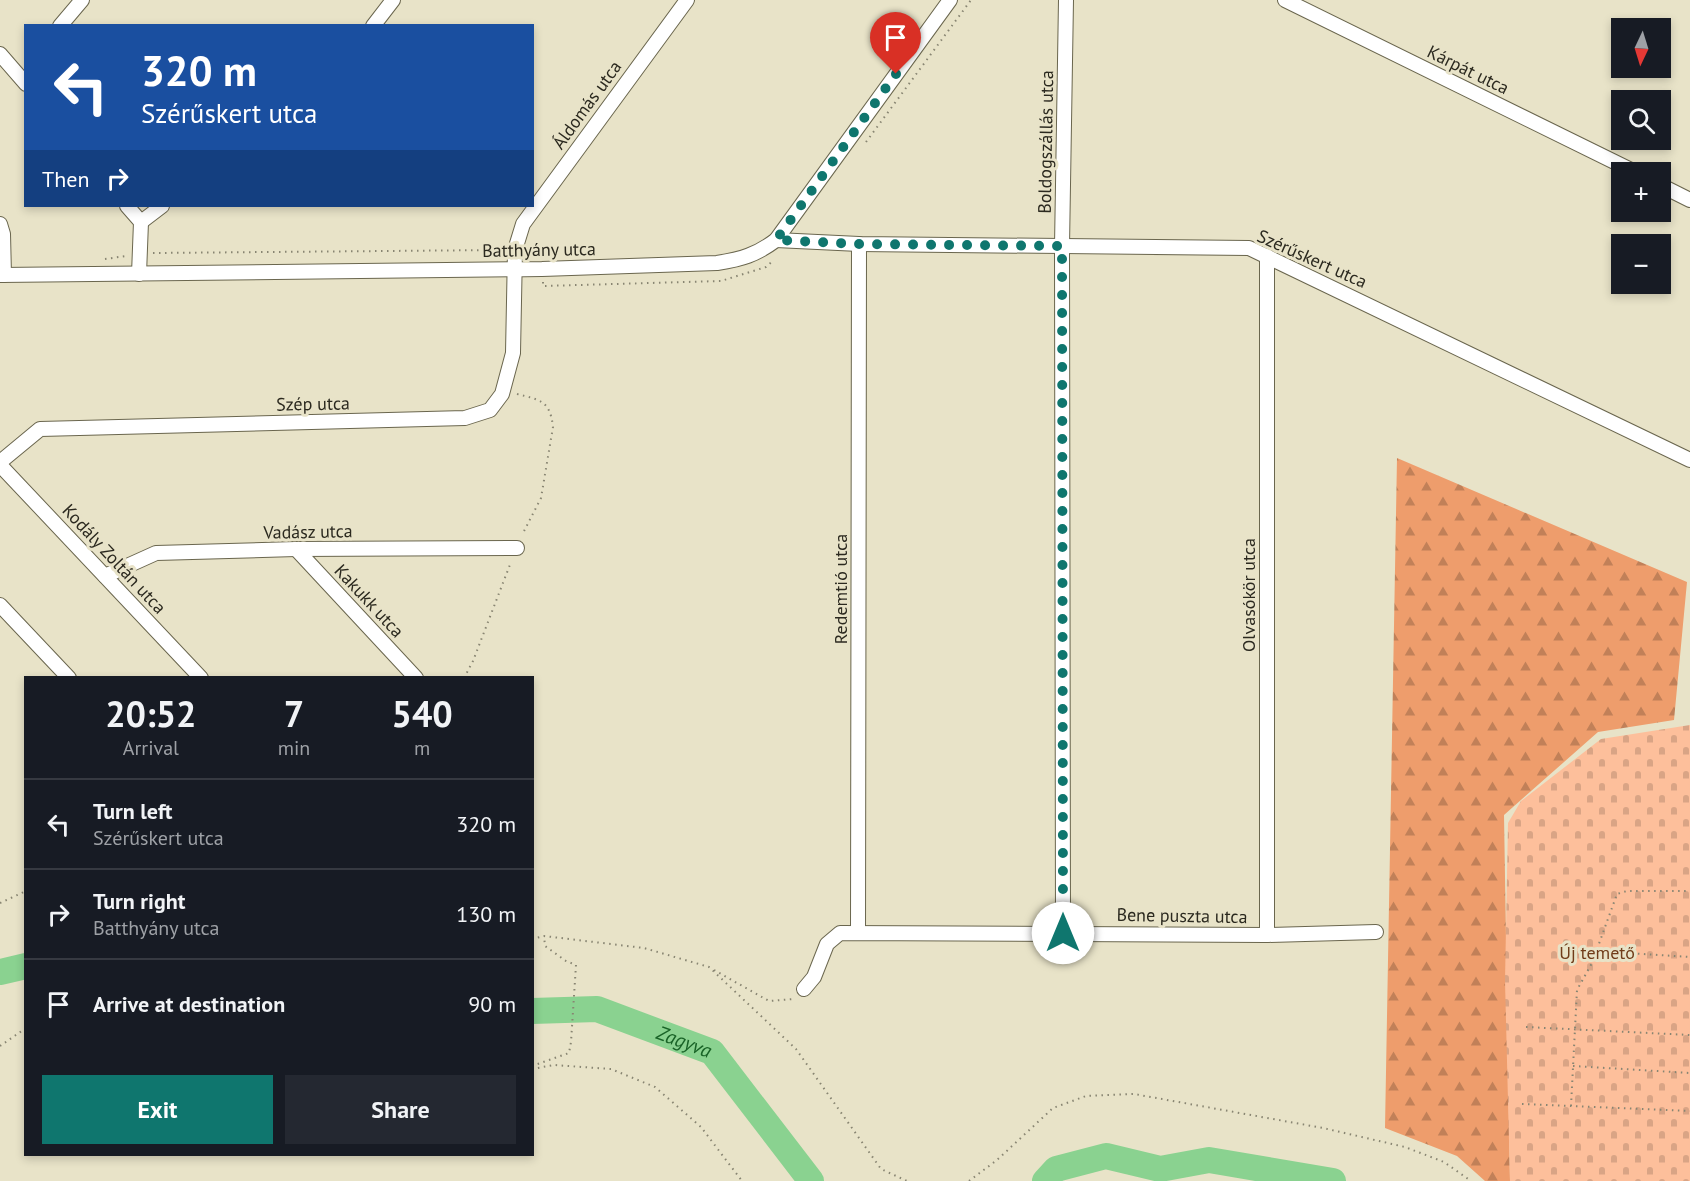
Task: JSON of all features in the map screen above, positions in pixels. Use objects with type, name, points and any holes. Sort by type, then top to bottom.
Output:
[{"type":"street","points":[[62,24],[82,0]]},
{"type":"street","points":[[374,24],[393,0]]},
{"type":"street","name":"Áldomás utca","points":[[516,268],[515,250],[523,224],[687,0]]},
{"type":"street","name":"Batthyány utca","points":[[2,275],[516,268],[717,263],[742,259],[761,251],[776,240],[950,0]]},
{"type":"street","name":"Boldogszállás utca","points":[[1063,933],[1062,246],[1066,0]]},
{"type":"street","name":"Kárpát utca","points":[[1285,0],[1615,162]]},
{"type":"street","points":[[0,54],[23,75]]},
{"type":"street","points":[[1671,190],[1690,200]]},
{"type":"street","points":[[128,207],[141,222],[140,274]]},
{"type":"street","points":[[141,222],[161,207]]},
{"type":"street","points":[[0,224],[3,234],[2,275]]},
{"type":"street","name":"Szérűskert utca","points":[[776,240],[859,244],[1249,248],[1690,460]]},
{"type":"street","name":"Redemtió utca","points":[[858,933],[859,244]]},
{"type":"street","name":"Olvasókör utca","points":[[1267,256],[1267,935]]},
{"type":"street","name":"Szép utca","points":[[0,464],[40,429],[465,418],[490,410],[503,390],[513,353],[516,268]]},
{"type":"street","name":"Kodály Zoltán utca","points":[[0,464],[199,676]]},
{"type":"street","name":"Vadász utca","points":[[105,576],[156,553],[296,549],[517,548]]},
{"type":"street","name":"Kakukk utca","points":[[296,549],[414,676]]},
{"type":"street","points":[[0,605],[67,676]]},
{"type":"street","name":"Bene puszta utca","points":[[804,989],[814,977],[827,944],[840,933],[1267,935],[1376,932]]},
{"type":"path","points":[[465,676],[473,662],[517,548],[541,498],[552,427],[551,415],[537,398],[503,390]]},
{"type":"path","points":[[1571,1106],[1576,990],[1592,963],[1617,894],[1627,891],[1690,891]]},
{"type":"path","points":[[0,903],[24,892]]},
{"type":"path","points":[[534,938],[544,936],[644,948],[709,967],[769,1001],[792,999],[804,989]]},
{"type":"path","points":[[534,1067],[569,1053],[571,1042],[576,965],[566,961],[545,946],[544,936]]},
{"type":"path","points":[[1596,951],[1690,957]]},
{"type":"path","points":[[709,967],[796,1049],[881,1169],[907,1181]]},
{"type":"path","points":[[1526,1027],[1690,1035]]},
{"type":"path","points":[[0,1046],[24,1030]]},
{"type":"path","points":[[534,1068],[554,1065],[611,1069],[656,1087],[701,1127],[742,1181]]},
{"type":"path","points":[[1573,1066],[1690,1073]]},
{"type":"path","points":[[969,1181],[997,1160],[1053,1108],[1086,1096],[1134,1094],[1323,1128],[1405,1147],[1444,1162],[1471,1181]]},
{"type":"path","points":[[1522,1104],[1690,1111]]},
{"type":"green space","points":[[1397,458],[1687,582],[1674,720],[1598,732],[1504,815],[1510,1181],[1485,1181],[1457,1156],[1385,1128]]},
{"type":"green space","name":"Új temető","points":[[1690,725],[1690,1181],[1510,1181],[1505,981],[1508,823],[1521,801],[1601,739]]},
{"type":"waterway","name":"Zagyva","points":[[0,972],[24,966]]},
{"type":"waterway","name":"Zagyva","points":[[534,1011],[597,1009],[712,1052],[811,1181]]},
{"type":"waterway","name":"Zagyva","points":[[1045,1181],[1056,1169],[1106,1156],[1160,1169],[1209,1160],[1333,1181]]},
{"type":"route","points":[[896,74],[776,240],[859,244],[1062,246],[1063,933]]}]
